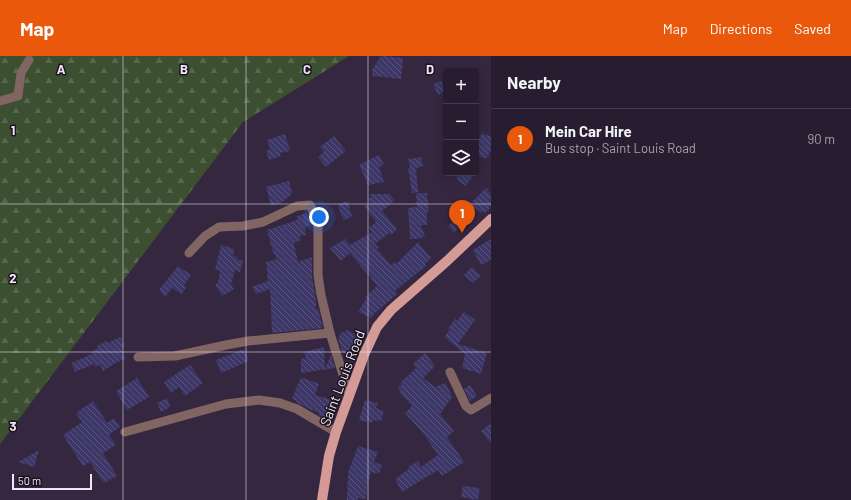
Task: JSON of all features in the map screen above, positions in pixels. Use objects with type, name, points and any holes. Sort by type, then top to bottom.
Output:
[{"type":"main road","name":"Saint Louis Road","points":[[322,500],[329,456],[336,432],[349,394],[377,326],[391,310],[447,261],[491,219]]},
{"type":"street","points":[[0,101],[18,96],[21,72],[28,60]]},
{"type":"street","points":[[189,253],[205,236],[219,227],[243,226],[263,222],[297,206],[310,204],[318,222],[318,275],[321,296],[330,332],[349,394]]},
{"type":"street","points":[[138,357],[175,356],[248,341],[330,332]]},
{"type":"street","points":[[450,372],[466,406],[471,410],[491,398]]},
{"type":"street","points":[[125,432],[226,404],[259,400],[280,403],[297,409],[336,432]]},
{"type":"green space","points":[[0,56],[349,56],[243,122],[0,444]]},
{"type":"building","points":[[380,57],[403,58],[401,79],[373,76],[372,70]]},
{"type":"building","points":[[441,81],[443,85],[443,93],[438,95],[433,84]]},
{"type":"building","points":[[482,133],[491,137],[491,150],[487,158],[479,156],[479,139]]},
{"type":"building","points":[[285,134],[290,151],[280,153],[281,156],[269,160],[266,151],[270,149],[267,140]]},
{"type":"building","points":[[334,136],[346,151],[326,167],[318,157],[324,152],[320,147]]},
{"type":"building","points":[[379,155],[384,165],[379,167],[384,182],[368,185],[359,165]]},
{"type":"building","points":[[421,157],[423,166],[416,168],[418,192],[412,193],[408,159]]},
{"type":"building","points":[[458,176],[473,176],[466,186],[456,179]]},
{"type":"building","points":[[289,181],[292,194],[281,203],[271,206],[266,187]]},
{"type":"building","points":[[486,188],[491,194],[491,207],[485,213],[483,211],[482,213],[475,208],[454,233],[448,226]]},
{"type":"building","points":[[416,193],[427,193],[429,213],[427,211],[427,225],[421,225],[425,237],[410,239],[408,208],[417,207]]},
{"type":"building","points":[[370,194],[389,194],[395,200],[382,211],[397,229],[391,235],[389,233],[375,244],[379,248],[377,249],[391,265],[395,262],[396,264],[418,242],[431,258],[425,264],[426,266],[395,291],[397,294],[374,314],[372,318],[358,312],[367,297],[366,296],[377,286],[350,253],[341,261],[330,248],[345,239],[350,245],[372,232],[369,228],[376,222],[364,206],[371,204],[367,200],[371,197]]},
{"type":"building","points":[[348,201],[352,217],[344,220],[338,204]]},
{"type":"building","points":[[307,213],[312,225],[305,227],[306,235],[300,236],[301,240],[294,244],[298,262],[312,257],[312,276],[316,309],[318,309],[323,328],[272,333],[270,289],[256,294],[252,287],[268,281],[266,262],[277,259],[273,252],[267,230],[297,220],[297,216]]},
{"type":"building","points":[[491,239],[491,260],[481,265],[473,250]]},
{"type":"building","points":[[221,245],[234,249],[233,256],[243,261],[240,272],[235,270],[231,284],[234,289],[222,296],[215,285],[218,282],[220,271],[215,270]]},
{"type":"building","points":[[178,266],[191,275],[184,285],[186,287],[182,294],[172,288],[165,297],[159,290]]},
{"type":"building","points":[[472,267],[481,276],[473,283],[464,275]]},
{"type":"building","points":[[464,312],[475,320],[458,344],[487,353],[481,374],[462,368],[465,354],[444,337],[450,330],[448,329],[455,319],[457,321]]},
{"type":"building","points":[[346,330],[360,336],[350,356],[342,352],[338,339],[341,332],[345,333]]},
{"type":"building","points":[[120,337],[125,346],[121,349],[126,358],[103,371],[100,365],[95,367],[94,364],[75,372],[71,363],[92,354],[93,351],[98,348],[97,346],[106,341],[108,343]]},
{"type":"building","points":[[324,347],[325,369],[331,355],[335,368],[301,373],[301,359],[306,358],[304,352]]},
{"type":"building","points":[[244,349],[249,361],[221,373],[216,360]]},
{"type":"building","points":[[425,353],[435,366],[423,378],[435,387],[446,383],[452,397],[440,414],[454,431],[447,437],[464,462],[442,476],[438,470],[402,492],[395,479],[409,469],[408,467],[418,461],[421,467],[438,455],[423,433],[405,413],[412,406],[399,392],[401,391],[398,388],[402,384],[400,383],[416,368],[413,364]]},
{"type":"building","points":[[190,365],[203,383],[185,396],[179,387],[171,393],[164,382]]},
{"type":"building","points":[[301,377],[319,384],[315,395],[336,401],[330,422],[319,415],[319,413],[292,399]]},
{"type":"building","points":[[137,378],[149,397],[127,410],[116,391]]},
{"type":"building","points":[[470,385],[477,396],[470,401],[464,389]]},
{"type":"building","points":[[167,398],[170,407],[161,412],[157,403]]},
{"type":"building","points":[[365,400],[378,403],[376,408],[384,411],[381,421],[373,420],[372,423],[359,420]]},
{"type":"building","points":[[93,401],[107,423],[114,418],[120,427],[109,435],[116,445],[103,453],[117,476],[104,483],[90,462],[83,466],[63,435],[82,422],[76,413]]},
{"type":"building","points":[[491,423],[491,443],[481,431]]},
{"type":"building","points":[[358,446],[378,452],[374,462],[382,465],[379,474],[371,472],[368,481],[366,499],[358,498],[358,500],[347,500],[348,473]]},
{"type":"building","points":[[39,450],[34,467],[18,462],[29,456]]},
{"type":"building","points":[[463,486],[480,488],[478,500],[461,497]]},
{"type":"place","name":"Mein Car Hire","points":[[462,233]]}]
